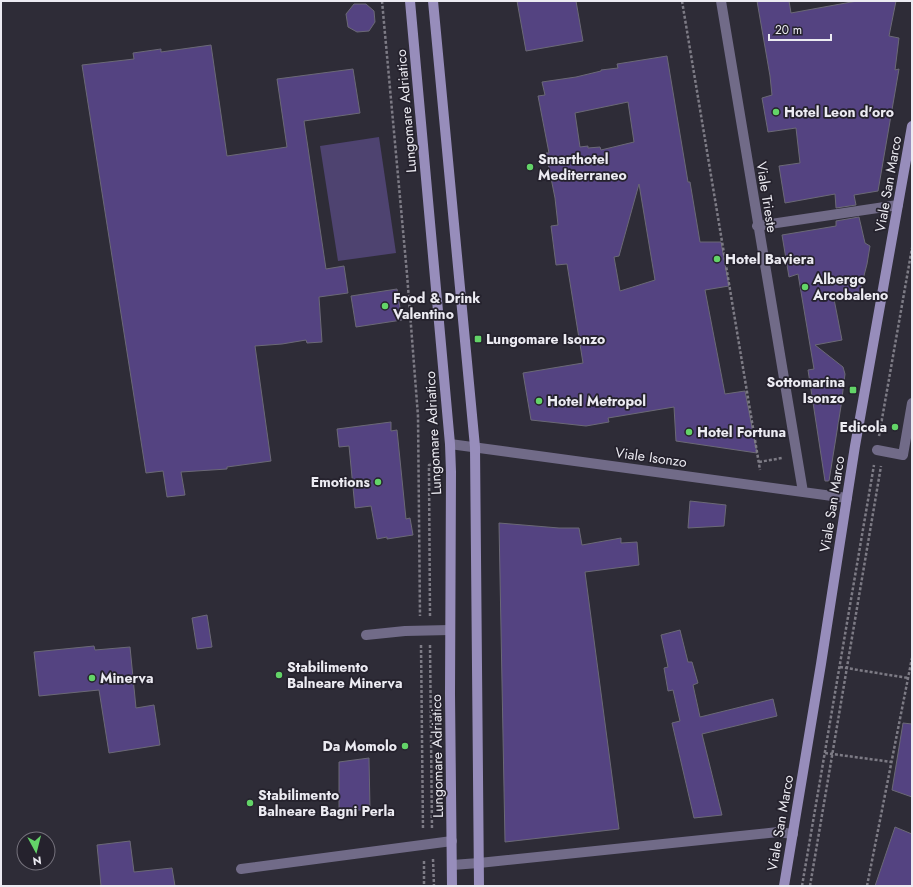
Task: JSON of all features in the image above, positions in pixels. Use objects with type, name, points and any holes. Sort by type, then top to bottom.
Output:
[{"type":"street","name":"Lungomare Adriatico","points":[[410,1],[450,444],[452,886]]},
{"type":"street","points":[[433,1],[475,447],[480,886]]},
{"type":"street","name":"Viale Trieste","points":[[721,1],[757,226],[803,492]]},
{"type":"street","name":"Viale San Marco","points":[[784,886],[855,446],[912,126]]},
{"type":"street","points":[[757,226],[898,205]]},
{"type":"street","points":[[880,450],[903,455],[912,403]]},
{"type":"street","name":"Viale Isonzo","points":[[450,444],[847,498]]},
{"type":"street","points":[[366,635],[425,630],[450,630]]},
{"type":"street","points":[[452,865],[778,832],[793,834]]},
{"type":"street","points":[[241,869],[452,841]]},
{"type":"path","points":[[382,1],[407,274],[418,416],[425,630],[428,844],[424,886]]},
{"type":"path","points":[[682,1],[760,470]]},
{"type":"path","points":[[810,886],[848,668],[880,450],[912,248]]},
{"type":"path","points":[[802,886],[880,450]]},
{"type":"path","points":[[759,462],[788,457]]},
{"type":"path","points":[[434,886],[428,844],[425,630],[429,464],[439,464]]},
{"type":"path","points":[[867,886],[912,658]]},
{"type":"path","points":[[840,667],[908,678]]},
{"type":"path","points":[[825,753],[892,762]]},
{"type":"shaded area","points":[[379,137],[396,253],[338,261],[320,146]]},
{"type":"building","points":[[517,1],[576,1],[583,41],[526,51]]},
{"type":"building","points":[[757,1],[789,1],[791,13],[857,1],[896,1],[889,36],[899,38],[895,70],[899,69],[878,191],[854,195],[856,205],[836,208],[835,194],[785,203],[779,166],[800,163],[796,128],[768,132],[762,98],[772,95]]},
{"type":"building","points":[[354,4],[366,4],[374,11],[375,22],[369,31],[357,32],[348,27],[346,14]]},
{"type":"building","points":[[211,45],[227,156],[287,147],[277,79],[353,69],[360,113],[304,121],[326,269],[344,266],[348,293],[319,297],[322,342],[307,343],[306,340],[255,346],[271,461],[227,467],[227,469],[181,472],[185,495],[167,497],[163,471],[146,473],[82,65],[134,59],[133,53],[161,49],[161,52]]},
{"type":"building","points":[[667,56],[688,182],[690,182],[700,242],[721,242],[729,286],[705,290],[725,394],[745,391],[757,453],[676,441],[674,407],[608,418],[609,422],[586,426],[531,420],[523,373],[583,363],[567,264],[556,265],[551,226],[558,225],[555,198],[546,153],[549,153],[538,96],[545,95],[542,82],[576,77],[601,70],[618,68],[617,64]],"holes":[[[628,102],[634,142],[601,150],[600,147],[580,147],[575,113]],[[639,184],[655,280],[620,291],[614,257],[619,256]]]},
{"type":"building","points":[[859,217],[865,243],[870,246],[859,295],[834,299],[842,340],[815,345],[843,367],[845,374],[829,481],[825,481],[808,370],[814,369],[798,274],[789,277],[782,235],[836,226],[836,221]]},
{"type":"building","points":[[397,289],[402,320],[356,327],[351,296]]},
{"type":"building","points":[[391,422],[391,431],[397,430],[406,519],[410,518],[413,535],[377,539],[371,506],[355,508],[349,446],[339,447],[337,429]]},
{"type":"building","points":[[690,501],[726,505],[724,526],[688,528]]},
{"type":"building","points":[[499,523],[559,528],[579,528],[582,545],[621,538],[621,543],[637,542],[639,565],[585,572],[619,829],[505,842]]},
{"type":"building","points":[[207,615],[212,647],[197,649],[192,618]]},
{"type":"building","points":[[680,630],[688,662],[692,662],[698,683],[693,685],[700,717],[773,699],[777,716],[702,734],[722,815],[694,818],[672,723],[680,721],[673,690],[668,691],[664,668],[668,667],[661,635]]},
{"type":"building","points":[[94,646],[95,650],[130,647],[136,708],[154,705],[160,745],[109,753],[99,690],[39,696],[34,652]]},
{"type":"building","points":[[903,723],[912,724],[912,797],[892,790]]},
{"type":"building","points":[[369,758],[370,809],[339,812],[339,762]]},
{"type":"building","points":[[895,827],[912,834],[912,886],[875,886]]},
{"type":"building","points":[[130,841],[134,872],[172,868],[175,886],[101,886],[97,845]]},
{"type":"place","name":"Hotel Leon d'oro","points":[[776,112]]},
{"type":"place","name":"Smarthotel Mediterraneo","points":[[530,167]]},
{"type":"place","name":"Hotel Baviera","points":[[717,259]]},
{"type":"place","name":"Albergo Arcobaleno","points":[[805,287]]},
{"type":"place","name":"Food & Drink Valentino","points":[[385,306]]},
{"type":"place","name":"Lungomare Isonzo","points":[[478,339]]},
{"type":"place","name":"Sottomarina Isonzo","points":[[853,390]]},
{"type":"place","name":"Hotel Metropol","points":[[539,401]]},
{"type":"place","name":"Edicola","points":[[895,427]]},
{"type":"place","name":"Hotel Fortuna","points":[[689,432]]},
{"type":"place","name":"Emotions","points":[[378,482]]},
{"type":"place","name":"Stabilimento Balneare Minerva","points":[[279,675]]},
{"type":"place","name":"Minerva","points":[[92,678]]},
{"type":"place","name":"Da Momolo","points":[[405,746]]},
{"type":"place","name":"Stabilimento Balneare Bagni Perla","points":[[250,803]]}]
